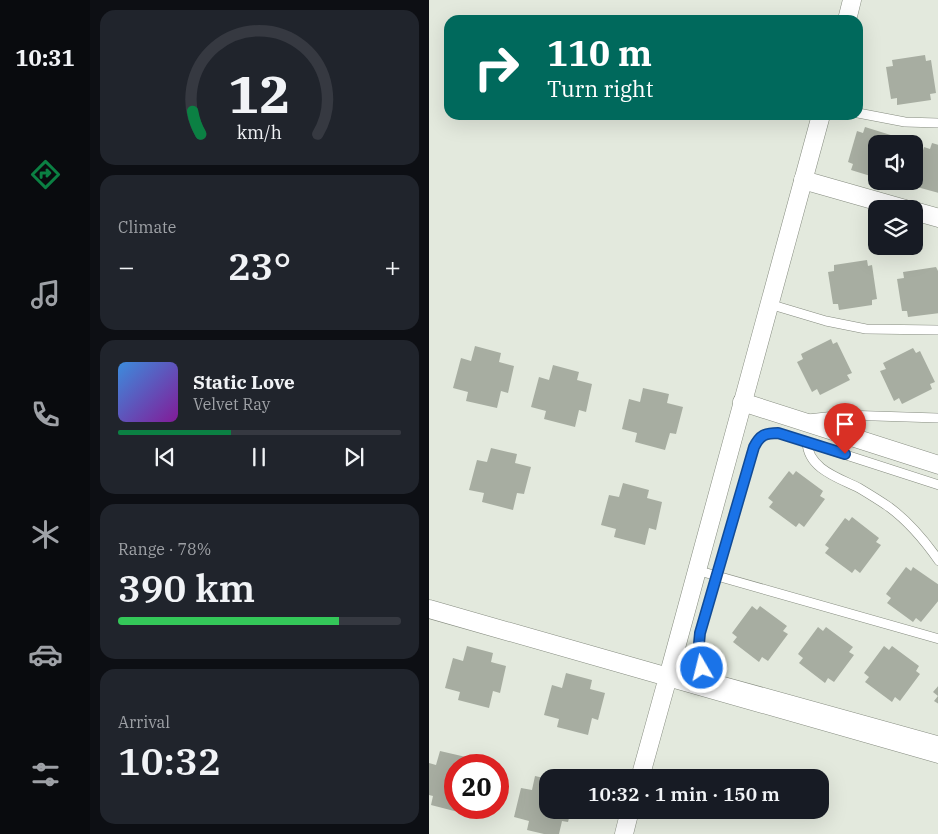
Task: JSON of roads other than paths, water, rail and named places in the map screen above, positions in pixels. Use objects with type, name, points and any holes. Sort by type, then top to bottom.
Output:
[{"type":"street","points":[[848,15],[852,0]]},
{"type":"street","points":[[642,769],[820,120]]},
{"type":"street","points":[[803,180],[873,200]]},
{"type":"street","points":[[923,214],[938,218]]},
{"type":"street","points":[[742,402],[938,465]]},
{"type":"street","points":[[429,609],[938,754]]},
{"type":"street","points":[[624,834],[628,819]]},
{"type":"lane","points":[[863,114],[905,122],[938,123]]},
{"type":"lane","points":[[769,304],[826,321],[865,329],[938,330]]},
{"type":"lane","points":[[798,420],[844,415],[938,418]]},
{"type":"lane","points":[[938,485],[778,433],[767,433],[759,437],[754,447],[700,633],[698,654],[702,668],[708,675],[726,683],[938,741]]},
{"type":"lane","points":[[807,442],[807,449],[817,465],[889,507],[917,533],[938,561]]},
{"type":"lane","points":[[696,570],[938,639]]}]
